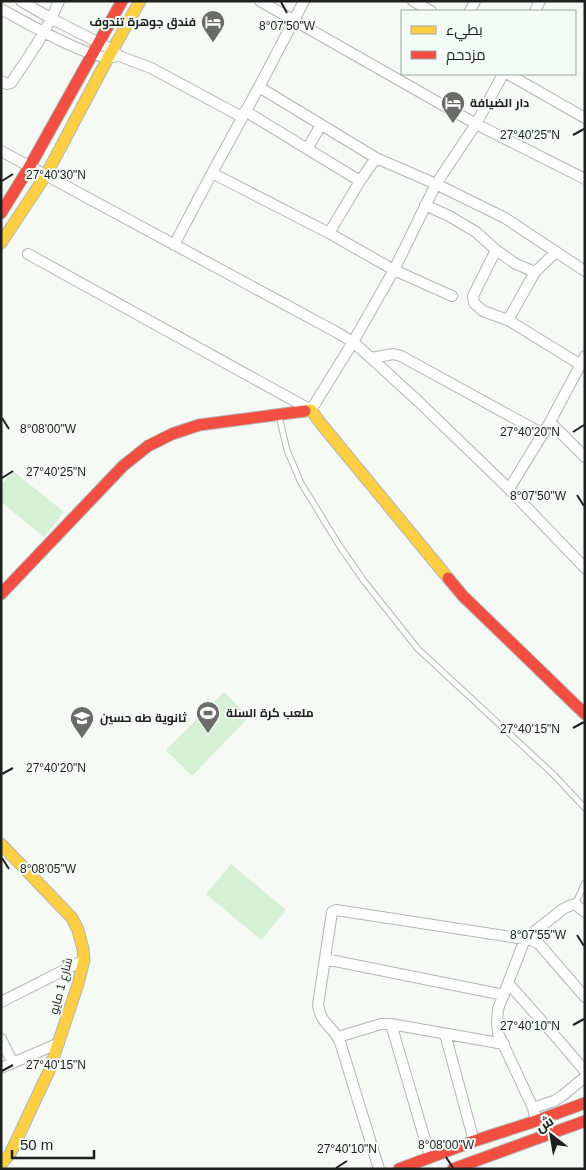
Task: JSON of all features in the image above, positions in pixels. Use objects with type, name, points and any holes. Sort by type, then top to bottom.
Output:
[{"type":"street","points":[[20,1],[99,43],[113,55]]},
{"type":"street","points":[[1,81],[7,84],[11,83],[45,32],[59,1]]},
{"type":"street","points":[[1,213],[30,166],[122,1]]},
{"type":"street","points":[[1,243],[46,175],[113,55],[140,1]]},
{"type":"street","points":[[260,1],[476,124],[585,179]]},
{"type":"street","points":[[174,245],[304,1]]},
{"type":"street","points":[[414,1],[429,10]]},
{"type":"street","points":[[1,9],[93,54],[113,55],[151,68],[244,114],[360,181]]},
{"type":"street","points":[[1,594],[123,466],[148,446],[172,434],[199,425],[297,414],[311,410],[394,270],[436,184],[476,124],[502,75]]},
{"type":"street","points":[[510,75],[585,118]]},
{"type":"street","points":[[259,87],[376,158],[436,184],[505,218],[585,271]]},
{"type":"street","points":[[307,149],[321,125]]},
{"type":"street","points":[[1,151],[353,342],[509,489],[585,568]]},
{"type":"street","points":[[329,233],[376,158]]},
{"type":"street","points":[[212,172],[329,233],[394,270],[452,296]]},
{"type":"street","points":[[425,205],[449,216],[476,232],[496,250],[516,264],[535,272]]},
{"type":"street","points":[[496,250],[474,296],[474,303],[483,311],[508,320],[583,360],[550,422],[509,489]]},
{"type":"street","points":[[508,320],[535,272],[556,252]]},
{"type":"street","points":[[28,254],[311,410],[463,596],[583,708]]},
{"type":"street","points":[[372,358],[394,354],[402,356],[543,434]]},
{"type":"street","points":[[550,422],[585,457]]},
{"type":"street","name":"شارع 1 مايو","points":[[1,844],[72,918],[78,930],[84,960],[78,984],[49,1070],[10,1154],[1,1164]]},
{"type":"street","points":[[536,1120],[533,1108],[498,1033],[498,1009],[526,939],[569,906],[575,904],[585,912]]},
{"type":"street","points":[[378,1169],[338,1037],[321,1019],[319,1013],[318,1005],[332,912],[336,910],[531,940],[539,944],[585,997]]},
{"type":"street","points":[[325,959],[504,995]]},
{"type":"street","points":[[1,1002],[84,960]]},
{"type":"street","points":[[508,983],[585,1071]]},
{"type":"street","points":[[338,1037],[380,1024],[391,1024],[504,1044]]},
{"type":"street","points":[[391,1024],[430,1157]]},
{"type":"street","points":[[445,1034],[474,1141]]},
{"type":"street","points":[[1,1039],[14,1063]]},
{"type":"street","points":[[1,1068],[59,1043]]},
{"type":"street","points":[[533,1108],[554,1101],[585,1077]]},
{"type":"street","points":[[399,1169],[585,1103]]},
{"type":"street","points":[[452,1169],[585,1121]]},
{"type":"street","name":"شارع 1 مايو","points":[[10,1154],[10,1169]]},
{"type":"lane","points":[[278,416],[287,450],[301,483],[339,545],[364,581],[418,649],[553,774],[585,808]]},
{"type":"lane","points":[[575,904],[585,883]]},
{"type":"green space","points":[[13,471],[64,512],[44,537],[1,502],[1,485]]},
{"type":"green space","name":"ملعب كرة السلة","points":[[224,692],[249,717],[192,776],[166,750]]},
{"type":"green space","points":[[231,864],[286,910],[261,940],[206,894]]},
{"type":"traffic: slow","points":[[1,243],[46,175],[140,1]]},
{"type":"traffic: slow","points":[[305,411],[311,410],[448,578]]},
{"type":"traffic: slow","points":[[1,844],[72,918],[78,930],[84,960],[49,1071],[10,1154],[1,1164]]},
{"type":"traffic: jam","points":[[1,213],[30,166],[122,1]]},
{"type":"traffic: jam","points":[[1,594],[123,466],[148,446],[172,434],[199,425],[305,411]]},
{"type":"traffic: jam","points":[[448,578],[463,596],[585,714]]},
{"type":"traffic: jam","points":[[399,1169],[585,1103]]},
{"type":"traffic: jam","points":[[453,1169],[585,1121]]},
{"type":"place","name":"فندق جوهرة تندوف","points":[[213,43]]},
{"type":"place","name":"دار الضيافة","points":[[453,124]]},
{"type":"place","name":"ملعب كرة السلة","points":[[208,734]]},
{"type":"place","name":"ثانوية طه حسين","points":[[82,739]]}]
